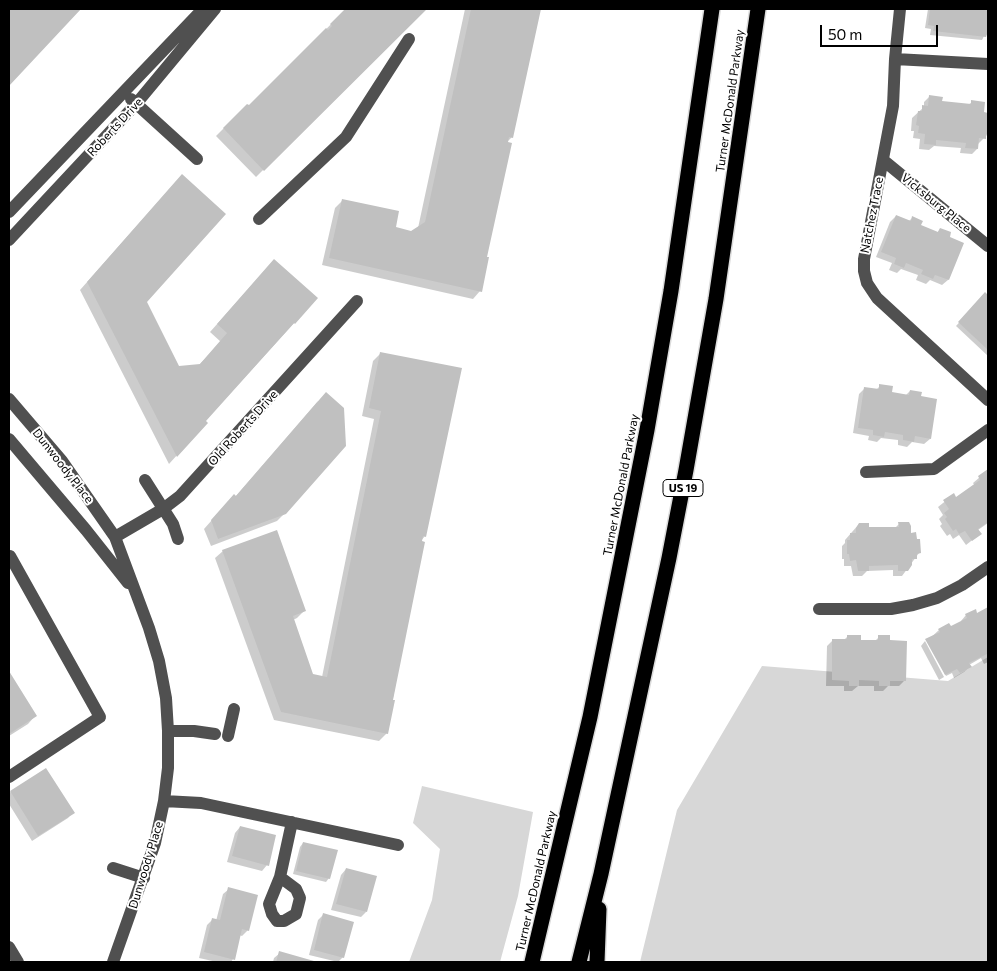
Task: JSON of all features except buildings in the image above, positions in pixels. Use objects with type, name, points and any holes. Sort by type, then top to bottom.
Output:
[{"type":"highway","name":"Turner McDonald Parkway","points":[[532,962],[590,717],[644,450],[672,282],[712,9]]},
{"type":"highway","name":"Turner McDonald Parkway","points":[[580,962],[601,874],[686,470],[719,280],[758,9]]},
{"type":"highway","points":[[597,962],[601,874]]},
{"type":"street","name":"Roberts Drive","points":[[9,212],[203,9]]},
{"type":"street","name":"Roberts Drive","points":[[9,240],[136,104],[215,9]]},
{"type":"street","name":"Natchez Trace","points":[[900,9],[893,106],[864,260],[864,271],[867,283],[877,298],[988,400]]},
{"type":"street","points":[[259,219],[346,137],[410,39]]},
{"type":"street","points":[[895,59],[988,64]]},
{"type":"street","points":[[123,93],[197,159]]},
{"type":"street","name":"Vicksburg Place","points":[[883,160],[988,246]]},
{"type":"street","name":"Old Roberts Drive","points":[[115,536],[163,509],[180,496],[357,301]]},
{"type":"street","name":"Dunwoody Place","points":[[9,399],[62,461],[115,536],[149,628],[159,661],[166,698],[168,768],[164,801],[155,843],[144,878],[113,962]]},
{"type":"street","points":[[866,472],[934,469],[988,430]]},
{"type":"street","name":"Dunwoody Place","points":[[9,439],[86,530],[134,591]]},
{"type":"street","points":[[145,480],[173,524],[178,539]]},
{"type":"street","points":[[9,777],[100,718],[10,556]]},
{"type":"street","points":[[819,610],[892,609],[914,605],[937,598],[962,585],[988,567]]},
{"type":"street","points":[[168,730],[194,730],[221,735],[234,709]]},
{"type":"street","points":[[164,801],[202,803],[398,845]]},
{"type":"street","points":[[280,877],[292,822]]},
{"type":"street","points":[[113,868],[144,878]]},
{"type":"shaded area","points":[[988,657],[988,962],[640,962],[677,810],[762,666],[948,681]]},
{"type":"shaded area","points":[[422,786],[533,812],[518,896],[500,962],[409,962],[432,900],[440,849],[413,823]]}]
